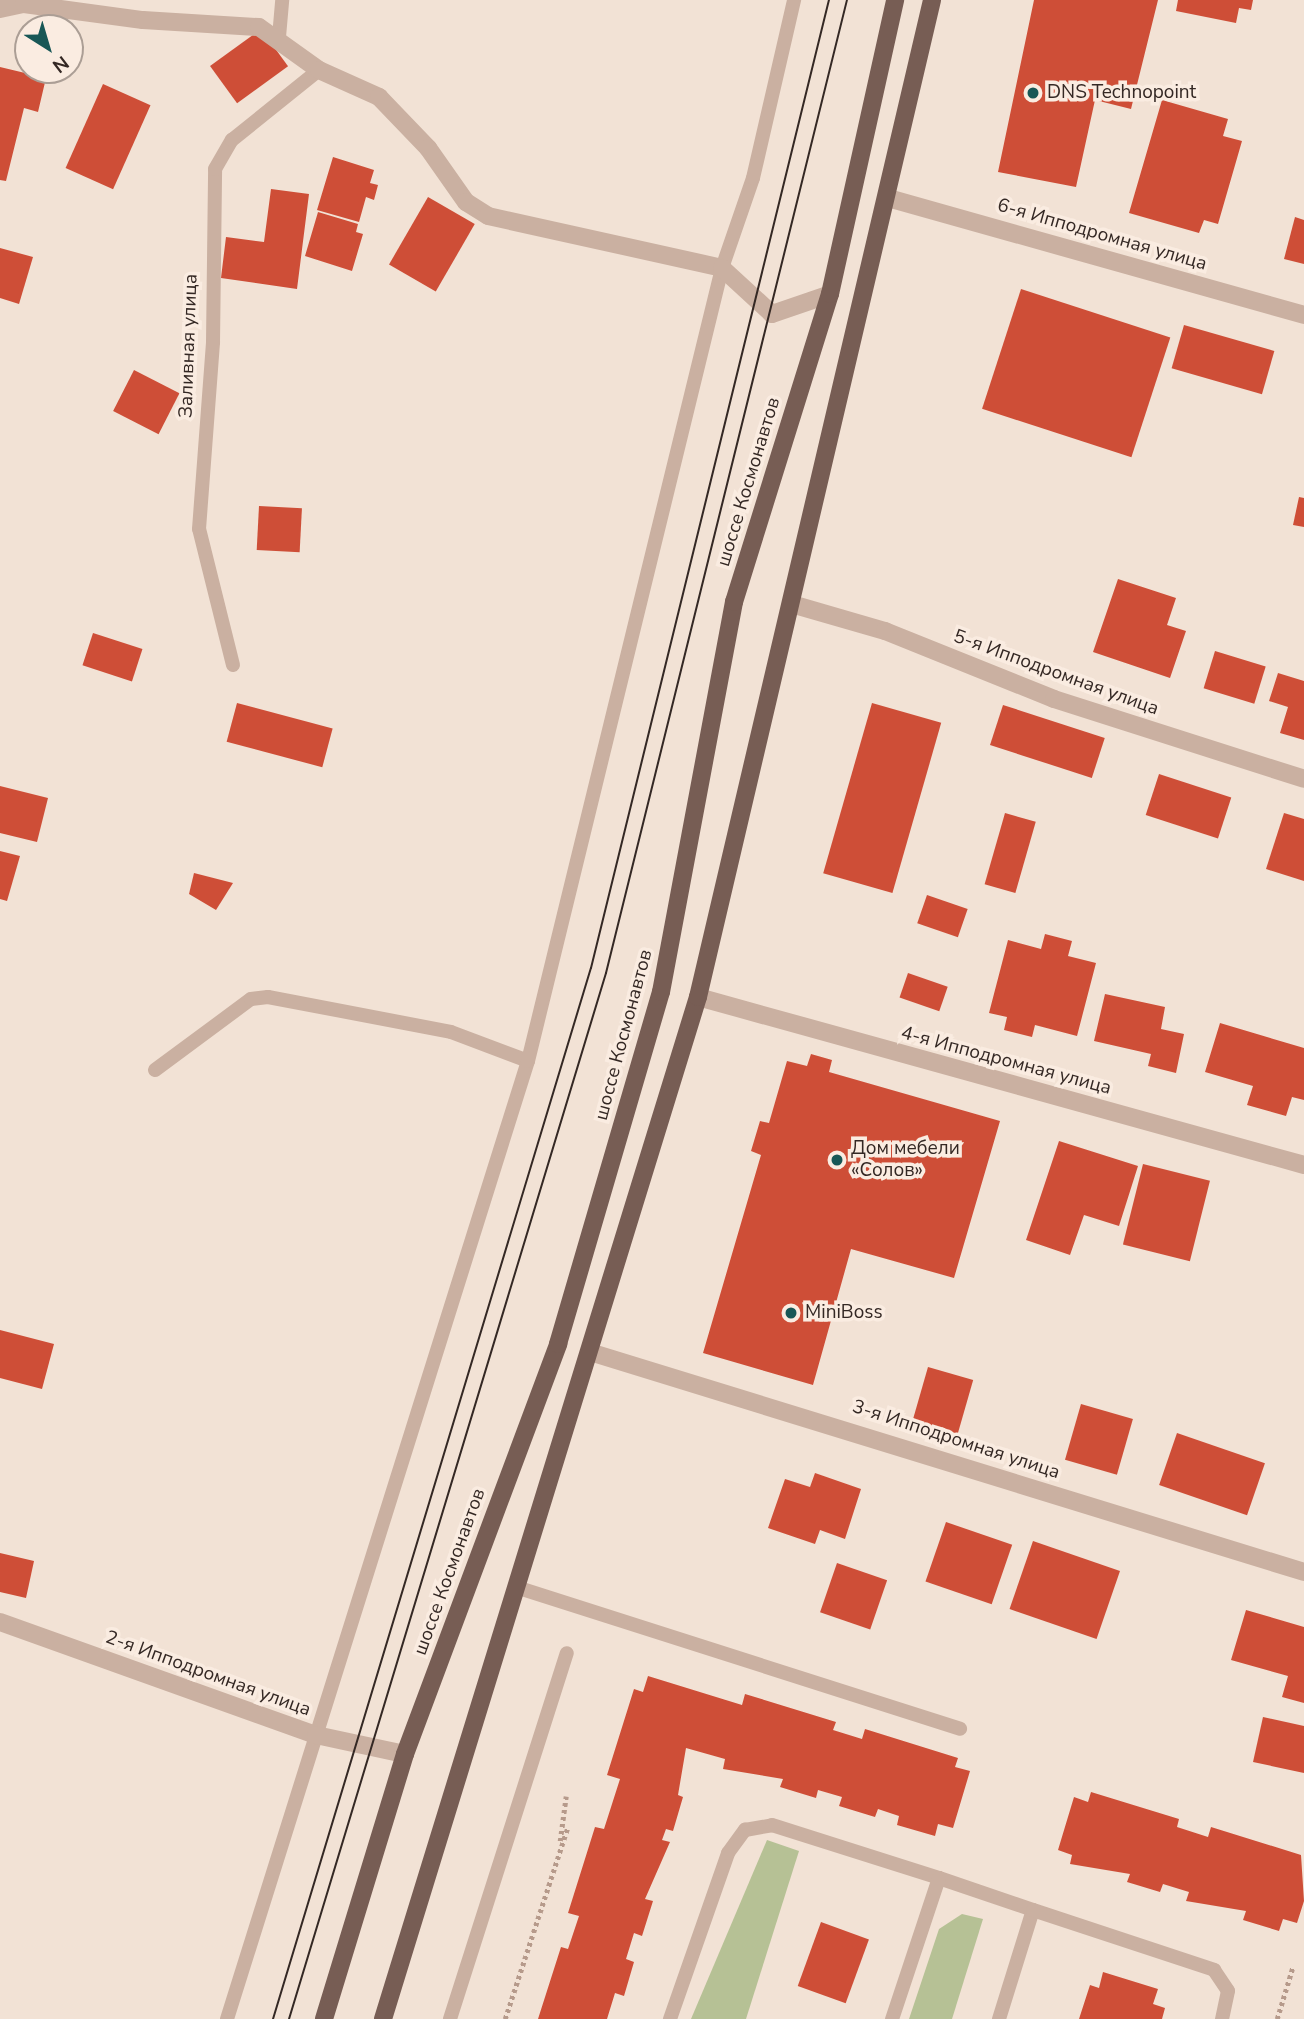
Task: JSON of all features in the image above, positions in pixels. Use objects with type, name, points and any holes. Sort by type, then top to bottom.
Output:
[{"type":"main road","name":"шоссе Космонавтов","points":[[324,2019],[405,1754],[558,1344],[649,1031],[734,602],[830,294],[895,0]]},
{"type":"main road","points":[[383,2019],[593,1353],[698,997],[795,605],[932,0]]},
{"type":"street","points":[[0,9],[24,4],[143,20],[259,27],[279,37],[319,70],[379,97],[428,148],[466,202],[488,216],[722,268],[772,314],[830,294]]},
{"type":"street","name":"6-я Ипподромная улица","points":[[888,198],[1304,315]]},
{"type":"street","name":"5-я Ипподромная улица","points":[[795,605],[885,631],[1054,699],[1304,779]]},
{"type":"street","name":"4-я Ипподромная улица","points":[[698,997],[1304,1165]]},
{"type":"street","name":"3-я Ипподромная улица","points":[[593,1353],[677,1373],[1304,1572]]},
{"type":"street","name":"2-я Ипподромная улица","points":[[0,1622],[316,1735],[405,1754]]},
{"type":"lane","points":[[279,37],[282,0]]},
{"type":"lane","points":[[227,2019],[528,1061],[722,268],[753,178],[794,0]]},
{"type":"lane","name":"Заливная улица","points":[[233,665],[199,529],[213,342],[215,169],[232,140],[319,70]]},
{"type":"lane","points":[[155,1070],[251,999],[268,997],[451,1032],[528,1061]]},
{"type":"lane","points":[[519,1588],[960,1730]]},
{"type":"lane","points":[[450,2019],[567,1653]]},
{"type":"lane","points":[[670,2019],[728,1853],[745,1830],[772,1825],[1214,1970],[1228,1991],[1222,2019]]},
{"type":"lane","points":[[892,2019],[939,1878]]},
{"type":"lane","points":[[999,2019],[1033,1910]]},
{"type":"path","points":[[559,1849],[566,1796]]},
{"type":"path","points":[[505,2019],[567,1829]]},
{"type":"path","points":[[1278,2019],[1293,1966]]},
{"type":"green space","points":[[767,1840],[799,1851],[746,2019],[691,2019]]},
{"type":"green space","points":[[962,1914],[983,1919],[952,2019],[909,2019],[939,1929]]},
{"type":"building","points":[[1034,0],[1158,0],[1131,109],[1095,100],[1076,187],[998,172]]},
{"type":"building","points":[[1178,0],[1253,0],[1251,10],[1239,8],[1236,23],[1176,11]]},
{"type":"building","points":[[261,29],[288,66],[237,103],[210,66]]},
{"type":"building","points":[[0,67],[14,70],[14,84],[45,84],[38,112],[24,108],[6,181],[0,180]]},
{"type":"building","points":[[103,84],[151,105],[113,189],[66,168]]},
{"type":"building","points":[[1162,100],[1228,119],[1223,136],[1242,141],[1218,224],[1204,220],[1199,233],[1129,213]]},
{"type":"building","points":[[333,157],[374,170],[370,183],[378,185],[374,200],[366,197],[359,222],[317,210]]},
{"type":"building","points":[[271,189],[309,194],[297,289],[221,278],[226,237],[264,242]]},
{"type":"building","points":[[428,197],[475,224],[436,292],[389,265]]},
{"type":"building","points":[[318,212],[358,224],[356,232],[363,234],[352,271],[305,256]]},
{"type":"building","points":[[1295,217],[1304,220],[1304,264],[1284,259]]},
{"type":"building","points":[[0,248],[33,257],[19,304],[0,298]]},
{"type":"building","points":[[1021,289],[1170,338],[1131,457],[982,409]]},
{"type":"building","points":[[1184,325],[1274,351],[1262,394],[1172,368]]},
{"type":"building","points":[[134,370],[179,393],[159,434],[113,411]]},
{"type":"building","points":[[1299,497],[1304,498],[1304,527],[1293,525]]},
{"type":"building","points":[[259,506],[302,508],[300,552],[257,550]]},
{"type":"building","points":[[1118,579],[1176,598],[1167,625],[1186,631],[1170,678],[1093,652]]},
{"type":"building","points":[[93,633],[142,649],[132,681],[82,665]]},
{"type":"building","points":[[1215,651],[1266,666],[1254,704],[1204,688]]},
{"type":"building","points":[[1278,673],[1304,681],[1304,740],[1280,733],[1288,707],[1269,701]]},
{"type":"building","points":[[237,703],[333,729],[322,767],[227,742]]},
{"type":"building","points":[[872,703],[941,723],[892,893],[823,873]]},
{"type":"building","points":[[1003,705],[1105,738],[1092,778],[990,745]]},
{"type":"building","points":[[1159,774],[1231,797],[1218,838],[1146,815]]},
{"type":"building","points":[[0,786],[48,798],[37,842],[0,833]]},
{"type":"building","points":[[1005,813],[1036,822],[1015,893],[985,884]]},
{"type":"building","points":[[1284,813],[1304,819],[1304,881],[1266,869]]},
{"type":"building","points":[[0,851],[20,856],[7,901],[0,899]]},
{"type":"building","points":[[194,873],[233,883],[216,910],[189,894]]},
{"type":"building","points":[[927,895],[968,909],[958,937],[917,923]]},
{"type":"building","points":[[1045,934],[1072,941],[1068,956],[1096,963],[1077,1036],[1035,1025],[1032,1037],[1004,1030],[1007,1017],[989,1013],[1008,940],[1041,949]]},
{"type":"building","points":[[908,973],[948,987],[939,1011],[900,998]]},
{"type":"building","points":[[1105,994],[1165,1007],[1161,1029],[1184,1034],[1176,1073],[1148,1066],[1151,1054],[1094,1041]]},
{"type":"building","points":[[1220,1023],[1304,1048],[1304,1100],[1292,1097],[1286,1116],[1247,1105],[1253,1086],[1205,1072]]},
{"type":"building","points":[[811,1054],[832,1060],[829,1072],[1000,1121],[954,1278],[851,1249],[813,1385],[703,1353],[761,1155],[751,1151],[760,1121],[769,1123],[787,1061],[807,1066]]},
{"type":"building","points":[[1059,1141],[1138,1166],[1119,1226],[1084,1215],[1070,1255],[1026,1240]]},
{"type":"building","points":[[1143,1164],[1210,1181],[1190,1261],[1123,1245]]},
{"type":"building","points":[[0,1330],[54,1344],[42,1389],[0,1378]]},
{"type":"building","points":[[928,1367],[973,1380],[958,1434],[913,1421]]},
{"type":"building","points":[[1081,1404],[1133,1419],[1117,1475],[1065,1460]]},
{"type":"building","points":[[1177,1433],[1265,1463],[1247,1515],[1159,1485]]},
{"type":"building","points":[[815,1473],[861,1489],[845,1539],[820,1530],[815,1544],[768,1528],[785,1479],[810,1487]]},
{"type":"building","points":[[946,1522],[1012,1545],[992,1604],[925,1582]]},
{"type":"building","points":[[1033,1541],[1120,1571],[1097,1639],[1010,1609]]},
{"type":"building","points":[[0,1553],[34,1561],[26,1598],[0,1592]]},
{"type":"building","points":[[837,1563],[887,1580],[870,1629],[820,1612]]},
{"type":"building","points":[[1246,1610],[1304,1627],[1304,1703],[1282,1697],[1288,1676],[1231,1660]]},
{"type":"building","points":[[648,1676],[742,1705],[745,1694],[836,1722],[833,1730],[862,1739],[865,1729],[958,1758],[955,1767],[970,1771],[953,1828],[938,1824],[935,1836],[897,1825],[899,1816],[878,1809],[875,1817],[839,1806],[842,1797],[818,1790],[816,1798],[780,1787],[783,1779],[723,1769],[725,1759],[686,1748],[678,1795],[683,1797],[673,1831],[666,1829],[662,1840],[670,1842],[645,1899],[653,1901],[642,1936],[634,1933],[626,1959],[634,1962],[624,1996],[615,1993],[607,2019],[538,2019],[561,1947],[568,1949],[579,1916],[568,1913],[595,1827],[604,1829],[620,1779],[607,1775],[634,1689],[643,1692]]},
{"type":"building","points":[[1263,1717],[1304,1726],[1304,1773],[1253,1762]]},
{"type":"building","points":[[1091,1792],[1179,1819],[1177,1827],[1208,1837],[1211,1827],[1301,1855],[1304,1901],[1297,1923],[1283,1919],[1279,1931],[1243,1920],[1246,1911],[1186,1901],[1189,1892],[1163,1884],[1160,1892],[1127,1882],[1130,1874],[1070,1864],[1072,1855],[1058,1850],[1074,1797],[1088,1802]]},
{"type":"building","points":[[821,1922],[869,1939],[846,2003],[798,1986]]},
{"type":"building","points":[[1103,1972],[1158,1989],[1153,2004],[1165,2008],[1162,2019],[1079,2019],[1090,1985],[1099,1988]]},
{"type":"tram line","points":[[273,2019],[591,968],[829,0]]},
{"type":"tram line","points":[[289,2019],[606,973],[847,0]]},
{"type":"place","name":"DNS Technopoint","points":[[1033,93]]},
{"type":"place","name":"Дом мебели «Солов»","points":[[837,1160]]},
{"type":"place","name":"MiniBoss","points":[[791,1313]]}]
